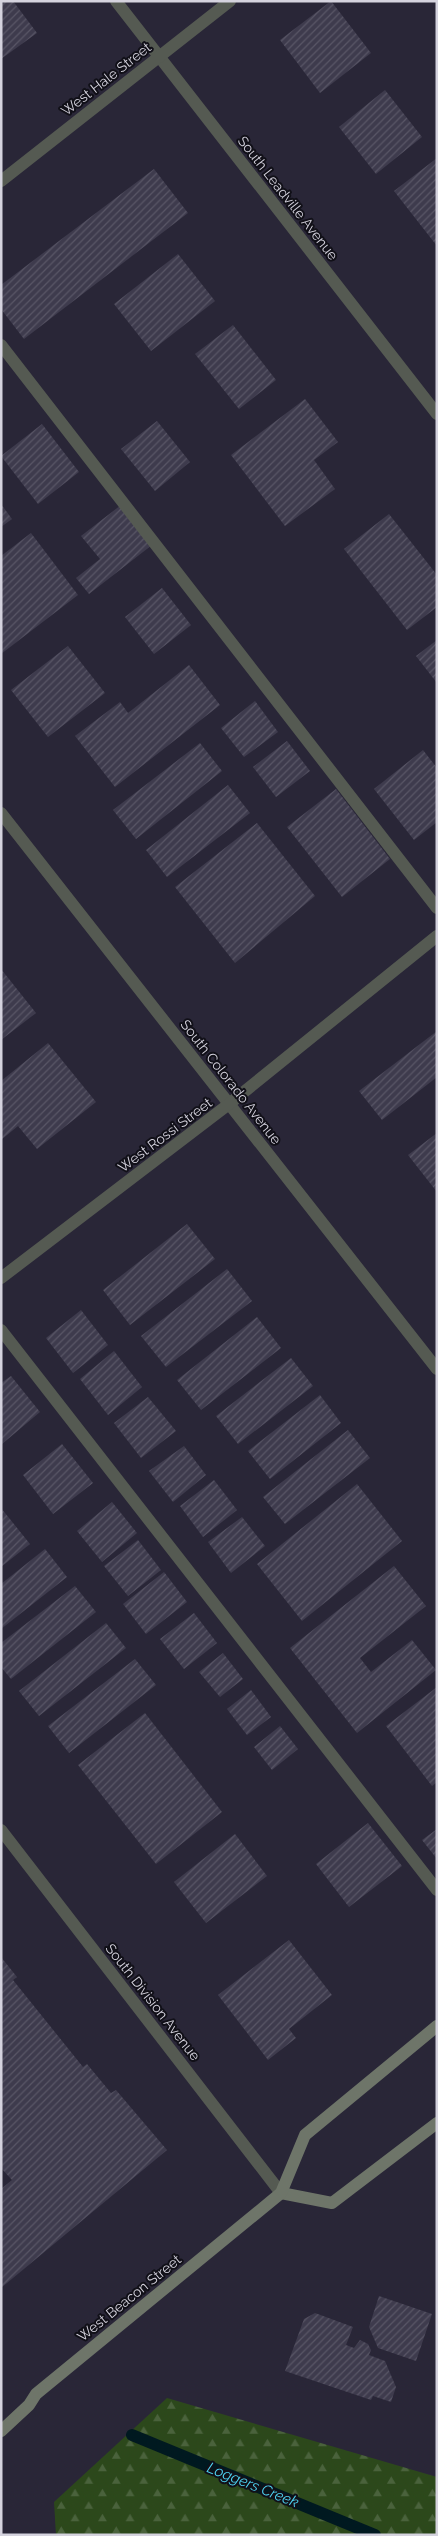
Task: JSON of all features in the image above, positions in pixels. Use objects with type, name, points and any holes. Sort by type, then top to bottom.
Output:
[{"type":"street","name":"South Leadville Avenue","points":[[116,1],[437,414]]},
{"type":"street","name":"West Hale Street","points":[[1,181],[230,1]]},
{"type":"street","points":[[1,345],[437,908]]},
{"type":"street","name":"South Colorado Avenue","points":[[1,813],[437,1369]]},
{"type":"street","name":"West Rossi Street","points":[[1,1278],[229,1104],[437,936]]},
{"type":"street","points":[[1,1330],[437,1890]]},
{"type":"street","name":"South Division Avenue","points":[[1,1830],[281,2193]]},
{"type":"street","name":"West Beacon Street","points":[[1,2431],[29,2404],[36,2394],[281,2193],[306,2135],[437,2026]]},
{"type":"street","points":[[281,2193],[332,2203],[437,2123]]},
{"type":"green space","points":[[167,2398],[437,2477],[437,2535],[56,2535],[54,2502]]},
{"type":"building","points":[[1,1],[13,1],[37,33],[1,59]]},
{"type":"building","points":[[331,1],[371,53],[320,93],[280,40]]},
{"type":"building","points":[[385,90],[422,137],[376,174],[339,127]]},
{"type":"building","points":[[437,158],[437,246],[394,191]]},
{"type":"building","points":[[154,169],[188,213],[24,339],[1,309],[1,285]]},
{"type":"building","points":[[178,254],[215,301],[151,351],[114,304]]},
{"type":"building","points":[[233,325],[276,380],[239,409],[195,354]]},
{"type":"building","points":[[305,399],[338,442],[314,460],[335,489],[285,526],[231,455]]},
{"type":"building","points":[[157,421],[190,462],[155,491],[121,449]]},
{"type":"building","points":[[42,424],[79,472],[38,504],[1,456]]},
{"type":"building","points":[[1,504],[12,519],[1,527]]},
{"type":"building","points":[[121,505],[152,545],[89,594],[76,578],[100,559],[81,536]]},
{"type":"building","points":[[389,514],[437,575],[437,607],[407,630],[344,549]]},
{"type":"building","points":[[31,533],[78,595],[1,654],[1,556]]},
{"type":"building","points":[[162,588],[191,625],[154,654],[125,617]]},
{"type":"building","points":[[437,640],[437,683],[416,656]]},
{"type":"building","points":[[68,646],[105,693],[48,737],[11,690]]},
{"type":"building","points":[[189,665],[220,705],[115,787],[75,736],[120,702],[128,713]]},
{"type":"building","points":[[255,701],[278,732],[244,757],[221,728]]},
{"type":"building","points":[[287,741],[310,771],[276,797],[253,767]]},
{"type":"building","points":[[200,743],[222,771],[136,839],[113,810]]},
{"type":"building","points":[[423,750],[437,768],[437,822],[414,840],[374,789]]},
{"type":"building","points":[[228,785],[250,813],[167,877],[146,850]]},
{"type":"building","points":[[336,789],[390,859],[342,897],[287,827]]},
{"type":"building","points":[[257,823],[315,896],[235,963],[175,887]]},
{"type":"building","points":[[1,969],[36,1013],[1,1040]]},
{"type":"building","points":[[437,1031],[437,1077],[382,1120],[359,1091]]},
{"type":"building","points":[[48,1043],[96,1102],[37,1149],[18,1126],[1,1140],[1,1081]]},
{"type":"building","points":[[437,1133],[437,1192],[408,1155]]},
{"type":"building","points":[[187,1224],[215,1259],[130,1325],[103,1290]]},
{"type":"building","points":[[227,1269],[252,1301],[166,1367],[141,1336]]},
{"type":"building","points":[[81,1310],[108,1345],[73,1373],[46,1338]]},
{"type":"building","points":[[257,1317],[281,1348],[201,1410],[177,1380]]},
{"type":"building","points":[[114,1351],[142,1387],[108,1415],[80,1379]]},
{"type":"building","points":[[291,1358],[313,1386],[238,1444],[216,1416]]},
{"type":"building","points":[[11,1376],[40,1412],[2,1444],[1,1383]]},
{"type":"building","points":[[320,1395],[341,1423],[270,1479],[248,1451]]},
{"type":"building","points":[[148,1397],[176,1431],[141,1458],[114,1423]]},
{"type":"building","points":[[348,1430],[370,1458],[285,1524],[263,1497]]},
{"type":"building","points":[[62,1444],[93,1483],[53,1514],[23,1475]]},
{"type":"building","points":[[184,1446],[206,1475],[173,1502],[149,1471]]},
{"type":"building","points":[[214,1480],[237,1510],[203,1537],[180,1506]]},
{"type":"building","points":[[357,1484],[402,1541],[302,1621],[257,1564]]},
{"type":"building","points":[[112,1502],[137,1533],[102,1562],[77,1531]]},
{"type":"building","points":[[1,1508],[30,1544],[1,1567]]},
{"type":"building","points":[[242,1517],[265,1546],[231,1573],[208,1542]]},
{"type":"building","points":[[138,1540],[161,1570],[128,1596],[104,1566]]},
{"type":"building","points":[[45,1549],[67,1577],[1,1629],[1,1584]]},
{"type":"building","points":[[394,1566],[426,1606],[360,1658],[371,1672],[412,1640],[436,1670],[357,1733],[290,1648]]},
{"type":"building","points":[[164,1572],[187,1602],[146,1634],[123,1604]]},
{"type":"building","points":[[75,1586],[96,1612],[11,1679],[1,1667],[1,1643]]},
{"type":"building","points":[[194,1613],[217,1643],[184,1669],[160,1639]]},
{"type":"building","points":[[106,1623],[126,1648],[39,1716],[19,1691]]},
{"type":"building","points":[[223,1653],[243,1679],[220,1697],[199,1672]]},
{"type":"building","points":[[135,1659],[156,1685],[69,1753],[48,1726]]},
{"type":"building","points":[[437,1687],[437,1782],[432,1786],[386,1726]]},
{"type":"building","points":[[251,1690],[271,1717],[247,1735],[227,1709]]},
{"type":"building","points":[[145,1713],[222,1812],[156,1864],[78,1765]]},
{"type":"building","points":[[280,1726],[298,1749],[272,1770],[254,1747]]},
{"type":"building","points":[[368,1823],[402,1866],[349,1907],[316,1864]]},
{"type":"building","points":[[437,1829],[437,1859],[422,1840]]},
{"type":"building","points":[[235,1834],[267,1876],[206,1923],[174,1882]]},
{"type":"building","points":[[289,1940],[332,1995],[289,2029],[296,2038],[268,2060],[218,1995]]},
{"type":"building","points":[[1,1957],[17,1977],[13,1980],[83,2067],[87,2064],[111,2093],[116,2090],[167,2150],[1,2288],[1,2189],[12,2180],[1,2168]]},
{"type":"building","points":[[379,2296],[432,2314],[416,2361],[378,2348],[369,2327]]},
{"type":"building","points":[[315,2313],[353,2327],[346,2345],[354,2348],[360,2340],[368,2344],[371,2350],[369,2355],[385,2361],[396,2387],[391,2402],[373,2396],[371,2400],[285,2371],[304,2319]]},
{"type":"waterway","name":"Loggers Creek","points":[[132,2435],[375,2535]]}]
